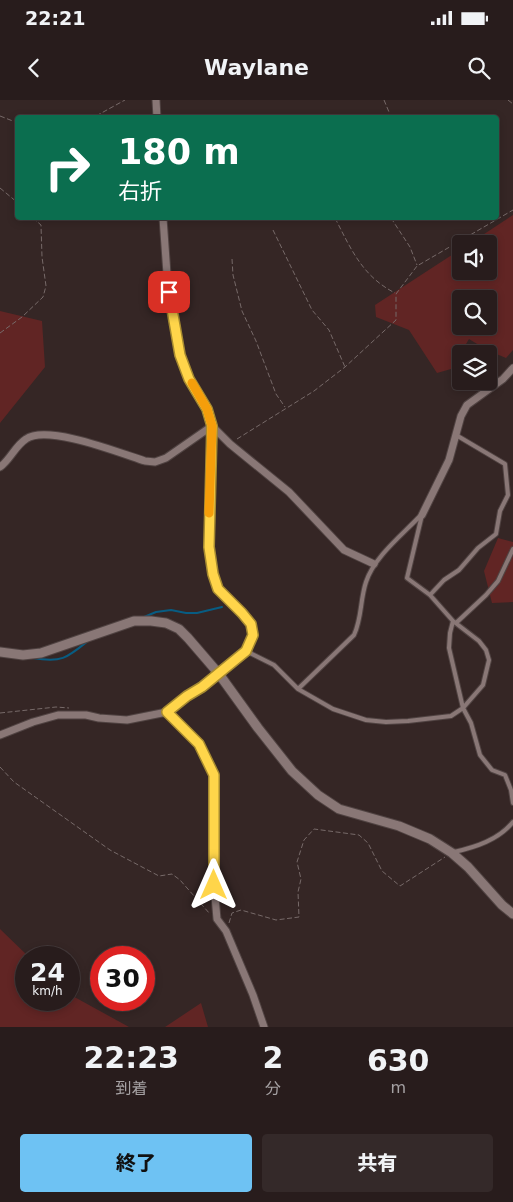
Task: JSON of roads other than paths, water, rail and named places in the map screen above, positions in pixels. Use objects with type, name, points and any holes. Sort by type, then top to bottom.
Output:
[{"type":"street","points":[[156,100],[157,115]]},
{"type":"street","points":[[0,735],[33,722],[58,715],[86,715],[126,720],[167,712],[219,674],[246,651],[253,635],[251,624],[218,589],[213,574],[209,547],[212,426],[207,409],[189,379],[180,355],[167,274],[163,220]]},
{"type":"street","points":[[422,514],[449,460],[461,416],[467,405],[503,379],[512,369]]},
{"type":"street","points":[[212,426],[230,444],[289,492],[344,550],[374,564]]},
{"type":"street","points":[[0,467],[27,438],[44,434],[63,436],[145,461],[155,462],[166,458],[212,426]]},
{"type":"street","points":[[0,652],[23,655],[41,653],[128,623],[151,621],[179,629],[219,674],[292,771],[318,795],[339,809],[399,826],[430,839],[468,866],[502,905],[513,914]]},
{"type":"street","points":[[167,712],[199,744],[214,775],[214,885],[216,919],[226,931],[253,995],[264,1027]]},
{"type":"lane","points":[[430,595],[444,580],[459,570],[478,548],[496,534],[500,511],[508,495],[505,464],[456,435]]},
{"type":"lane","points":[[246,651],[274,665],[298,689],[333,709],[366,720],[386,722],[432,719],[451,716],[464,708],[483,685],[489,660],[486,650],[479,641],[454,622],[430,595],[407,578],[422,514]]},
{"type":"lane","points":[[298,689],[354,636],[359,625],[366,583],[374,564],[422,514]]},
{"type":"lane","points":[[513,549],[498,581],[486,595],[454,622],[450,634],[449,648],[464,708],[471,723],[480,755],[492,770],[505,775],[511,790],[513,803]]},
{"type":"lane","points":[[452,853],[480,846],[513,822]]},
{"type":"waterway","points":[[144,617],[156,612],[171,610],[197,613],[222,607]]},
{"type":"waterway","points":[[33,658],[51,660],[64,658],[89,640]]}]
